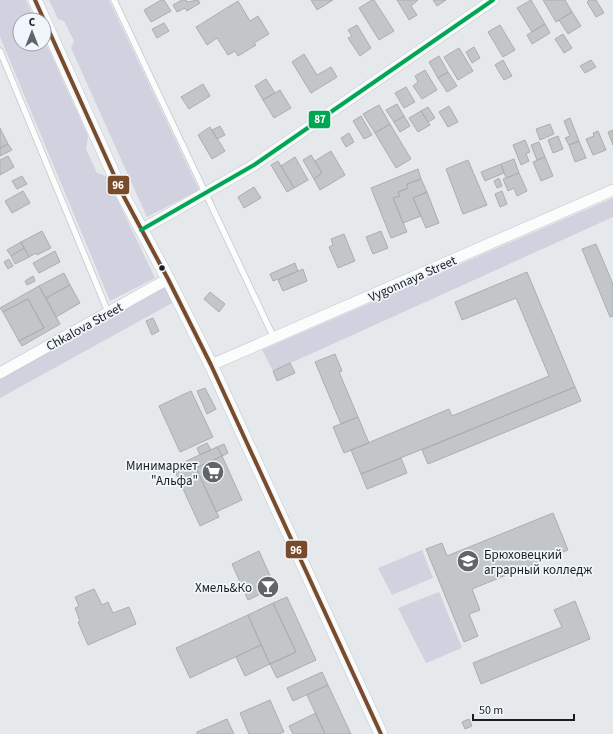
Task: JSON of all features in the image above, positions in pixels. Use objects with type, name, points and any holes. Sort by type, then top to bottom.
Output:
[{"type":"street","points":[[35,0],[123,195],[168,279],[211,365],[381,734]]},
{"type":"street","points":[[141,230],[206,194],[254,165],[493,0]]},
{"type":"street","name":"Vygonnaya Street","points":[[211,365],[613,190]]},
{"type":"street","name":"Chkalova Street","points":[[0,373],[168,279]]},
{"type":"lane","points":[[114,0],[274,338]]},
{"type":"lane","points":[[0,50],[108,312]]},
{"type":"shaded area","points":[[0,0],[26,0],[31,12],[12,12],[12,52],[50,52],[88,136],[86,149],[97,173],[106,176],[155,278],[110,301],[0,37]]},
{"type":"shaded area","points":[[49,0],[109,0],[199,190],[147,217],[71,48],[74,41],[64,21],[58,19]]},
{"type":"shaded area","points":[[613,198],[613,217],[273,371],[262,350]]},
{"type":"shaded area","points":[[167,286],[174,302],[0,398],[0,378]]},
{"type":"shaded area","points":[[422,550],[433,578],[392,595],[378,568]]},
{"type":"shaded area","points":[[439,592],[462,648],[426,663],[398,608]]},
{"type":"building","points":[[161,0],[164,0],[171,11],[151,22],[144,10]]},
{"type":"building","points":[[182,0],[186,0],[187,2],[198,0],[200,3],[187,11],[185,8],[177,12],[173,5]]},
{"type":"building","points":[[311,0],[333,0],[317,10]]},
{"type":"building","points":[[374,0],[394,31],[379,40],[359,8]]},
{"type":"building","points":[[397,0],[418,0],[411,6],[417,15],[409,20]]},
{"type":"building","points":[[433,0],[446,0],[437,6]]},
{"type":"building","points":[[531,0],[545,24],[532,32],[517,8]]},
{"type":"building","points":[[543,0],[565,0],[572,12],[556,22]]},
{"type":"building","points":[[589,0],[596,0],[604,13],[596,17],[587,2]]},
{"type":"building","points":[[238,1],[250,21],[258,16],[269,34],[254,43],[256,45],[238,56],[235,51],[228,55],[217,38],[207,45],[196,27]]},
{"type":"building","points":[[572,12],[581,26],[568,34],[559,20]]},
{"type":"building","points":[[164,23],[169,31],[157,38],[152,29]]},
{"type":"building","points":[[545,24],[550,33],[532,44],[527,35]]},
{"type":"building","points":[[357,25],[371,48],[360,56],[348,38],[352,36],[348,30]]},
{"type":"building","points":[[500,25],[515,50],[503,57],[488,32]]},
{"type":"building","points":[[563,34],[572,48],[564,53],[555,39]]},
{"type":"building","points":[[474,47],[480,58],[472,63],[466,52]]},
{"type":"building","points":[[459,48],[473,71],[458,80],[444,57]]},
{"type":"building","points":[[304,54],[317,75],[331,67],[337,77],[311,93],[292,62]]},
{"type":"building","points":[[439,56],[448,72],[438,78],[429,62]]},
{"type":"building","points":[[503,60],[512,76],[504,80],[495,65]]},
{"type":"building","points":[[591,60],[596,67],[585,73],[580,66]]},
{"type":"building","points":[[425,70],[437,90],[422,99],[413,86],[418,82],[415,76]]},
{"type":"building","points":[[448,72],[457,86],[447,92],[438,78]]},
{"type":"building","points":[[266,79],[275,93],[263,100],[255,86]]},
{"type":"building","points":[[203,84],[210,96],[189,109],[181,97]]},
{"type":"building","points":[[406,87],[415,102],[404,108],[395,93]]},
{"type":"building","points":[[280,90],[291,108],[274,118],[263,100]]},
{"type":"building","points":[[397,104],[404,116],[394,122],[386,110]]},
{"type":"building","points":[[379,105],[390,124],[375,133],[363,114]]},
{"type":"building","points":[[449,106],[458,122],[448,127],[439,112]]},
{"type":"building","points":[[428,107],[435,118],[428,122],[421,111]]},
{"type":"building","points":[[421,111],[430,125],[418,132],[409,118]]},
{"type":"building","points":[[361,116],[372,135],[364,139],[353,121]]},
{"type":"building","points":[[404,116],[410,126],[400,132],[394,122]]},
{"type":"building","points":[[570,118],[579,141],[569,145],[565,138],[570,136],[564,121]]},
{"type":"building","points":[[390,124],[411,159],[396,168],[375,133]]},
{"type":"building","points":[[550,124],[554,134],[540,140],[536,129]]},
{"type":"building","points":[[220,126],[225,135],[217,139],[212,130]]},
{"type":"building","points":[[210,127],[225,151],[212,159],[198,135]]},
{"type":"building","points":[[0,128],[8,144],[0,148]]},
{"type":"building","points":[[613,130],[613,145],[608,132]]},
{"type":"building","points":[[598,131],[606,150],[593,155],[586,139],[594,136],[593,133]]},
{"type":"building","points":[[349,133],[354,142],[346,147],[341,138]]},
{"type":"building","points":[[558,136],[563,149],[553,153],[548,140]]},
{"type":"building","points":[[525,140],[530,152],[526,154],[529,161],[521,165],[513,145]]},
{"type":"building","points":[[579,141],[586,158],[575,162],[569,145]]},
{"type":"building","points":[[539,142],[545,157],[537,160],[531,145]]},
{"type":"building","points":[[8,144],[12,150],[0,156],[0,148]]},
{"type":"building","points":[[331,151],[345,175],[320,190],[314,179],[322,173],[315,161]]},
{"type":"building","points":[[311,155],[322,173],[314,179],[303,160]]},
{"type":"building","points":[[8,156],[14,167],[0,175],[0,160]]},
{"type":"building","points":[[295,157],[308,180],[294,188],[281,166]]},
{"type":"building","points":[[545,157],[553,176],[541,181],[533,162]]},
{"type":"building","points":[[514,159],[519,173],[506,178],[501,164]]},
{"type":"building","points":[[468,160],[487,205],[463,214],[446,169]]},
{"type":"building","points":[[278,161],[294,188],[287,192],[271,165]]},
{"type":"building","points":[[501,164],[504,173],[485,181],[481,172]]},
{"type":"building","points":[[418,169],[421,179],[407,184],[408,188],[398,192],[400,196],[393,198],[407,232],[391,238],[371,188]]},
{"type":"building","points":[[519,173],[527,191],[517,196],[514,188],[508,191],[503,179]]},
{"type":"building","points":[[22,176],[27,184],[17,189],[12,181]]},
{"type":"building","points":[[499,178],[502,186],[497,188],[494,181]]},
{"type":"building","points":[[421,179],[427,192],[413,198],[421,216],[403,223],[393,198],[400,196],[398,192],[408,188],[407,184]]},
{"type":"building","points":[[254,187],[261,198],[244,208],[238,197]]},
{"type":"building","points":[[23,191],[30,203],[12,213],[5,201]]},
{"type":"building","points":[[502,191],[507,204],[500,207],[495,194]]},
{"type":"building","points":[[427,192],[439,223],[426,228],[413,198]]},
{"type":"building","points":[[42,231],[51,248],[29,257],[21,242]]},
{"type":"building","points":[[381,231],[388,248],[373,254],[366,237]]},
{"type":"building","points":[[344,234],[355,261],[338,268],[329,247],[333,245],[331,239]]},
{"type":"building","points":[[21,242],[24,248],[11,256],[7,250]]},
{"type":"building","points":[[596,244],[613,284],[613,316],[610,317],[582,249]]},
{"type":"building","points":[[24,248],[29,257],[15,264],[11,256]]},
{"type":"building","points":[[55,251],[60,262],[39,273],[33,263]]},
{"type":"building","points":[[9,259],[13,266],[8,269],[4,262]]},
{"type":"building","points":[[295,263],[298,271],[273,281],[270,274]]},
{"type":"building","points":[[303,269],[307,281],[283,291],[278,280]]},
{"type":"building","points":[[527,272],[575,387],[361,474],[351,450],[449,409],[452,416],[549,376],[516,298],[462,320],[455,302]]},
{"type":"building","points":[[64,273],[70,285],[46,298],[39,286]]},
{"type":"building","points":[[33,276],[35,281],[27,285],[25,281]]},
{"type":"building","points":[[70,285],[80,303],[56,317],[46,298]]},
{"type":"building","points":[[39,286],[60,324],[22,346],[19,341],[44,328],[28,299],[3,312],[0,308]]},
{"type":"building","points":[[210,292],[225,304],[219,312],[204,299]]},
{"type":"building","points":[[28,299],[44,328],[19,341],[3,312]]},
{"type":"building","points":[[153,318],[159,331],[152,335],[146,321]]},
{"type":"building","points":[[335,354],[342,371],[339,372],[358,417],[341,424],[315,362]]},
{"type":"building","points":[[290,363],[295,373],[277,381],[273,371]]},
{"type":"building","points":[[575,387],[581,401],[428,464],[422,450]]},
{"type":"building","points":[[205,388],[216,409],[207,414],[197,391]]},
{"type":"building","points":[[191,391],[213,437],[180,452],[159,406]]},
{"type":"building","points":[[358,417],[369,443],[344,453],[333,427]]},
{"type":"building","points":[[207,443],[211,450],[200,455],[197,448]]},
{"type":"building","points":[[224,444],[228,453],[222,456],[217,447]]},
{"type":"building","points":[[217,447],[222,456],[196,468],[219,517],[200,526],[173,467]]},
{"type":"building","points":[[222,456],[242,500],[216,512],[196,468]]},
{"type":"building","points":[[401,458],[407,473],[367,489],[361,474]]},
{"type":"building","points":[[553,513],[568,550],[472,589],[480,610],[469,614],[478,636],[464,642],[426,549],[442,543],[447,556]]},
{"type":"building","points":[[259,551],[275,587],[248,600],[232,564]]},
{"type":"building","points":[[94,589],[102,605],[108,602],[113,613],[129,607],[136,624],[88,645],[78,622],[80,621],[75,608],[79,606],[75,597]]},
{"type":"building","points":[[287,597],[316,660],[277,678],[270,664],[296,652],[273,603]]},
{"type":"building","points":[[575,601],[590,639],[481,684],[473,663],[562,627],[554,610]]},
{"type":"building","points":[[273,603],[296,652],[270,664],[248,615]]},
{"type":"building","points":[[248,615],[261,645],[190,678],[176,648]]},
{"type":"building","points":[[261,645],[270,664],[245,676],[236,657]]},
{"type":"building","points":[[322,672],[328,685],[293,701],[287,688]]},
{"type":"building","points":[[328,685],[351,734],[325,734],[307,695]]},
{"type":"building","points":[[270,700],[284,732],[279,734],[249,734],[240,713]]},
{"type":"building","points":[[316,713],[325,734],[293,734],[289,726]]},
{"type":"building","points":[[227,719],[234,734],[197,734],[197,732]]},
{"type":"building","points":[[469,719],[472,726],[465,729],[462,722]]},
{"type":"transit line","name":"96","points":[[35,0],[123,195],[168,279],[211,365],[381,734]]},
{"type":"transit line","name":"87","points":[[141,230],[254,165],[493,0]]},
{"type":"place","name":"Минимаркет \"Альфа\"","points":[[213,472]]},
{"type":"place","name":"Брюховецкий аграрный колледж","points":[[468,561]]},
{"type":"place","name":"Хмель&Ко","points":[[268,587]]}]
